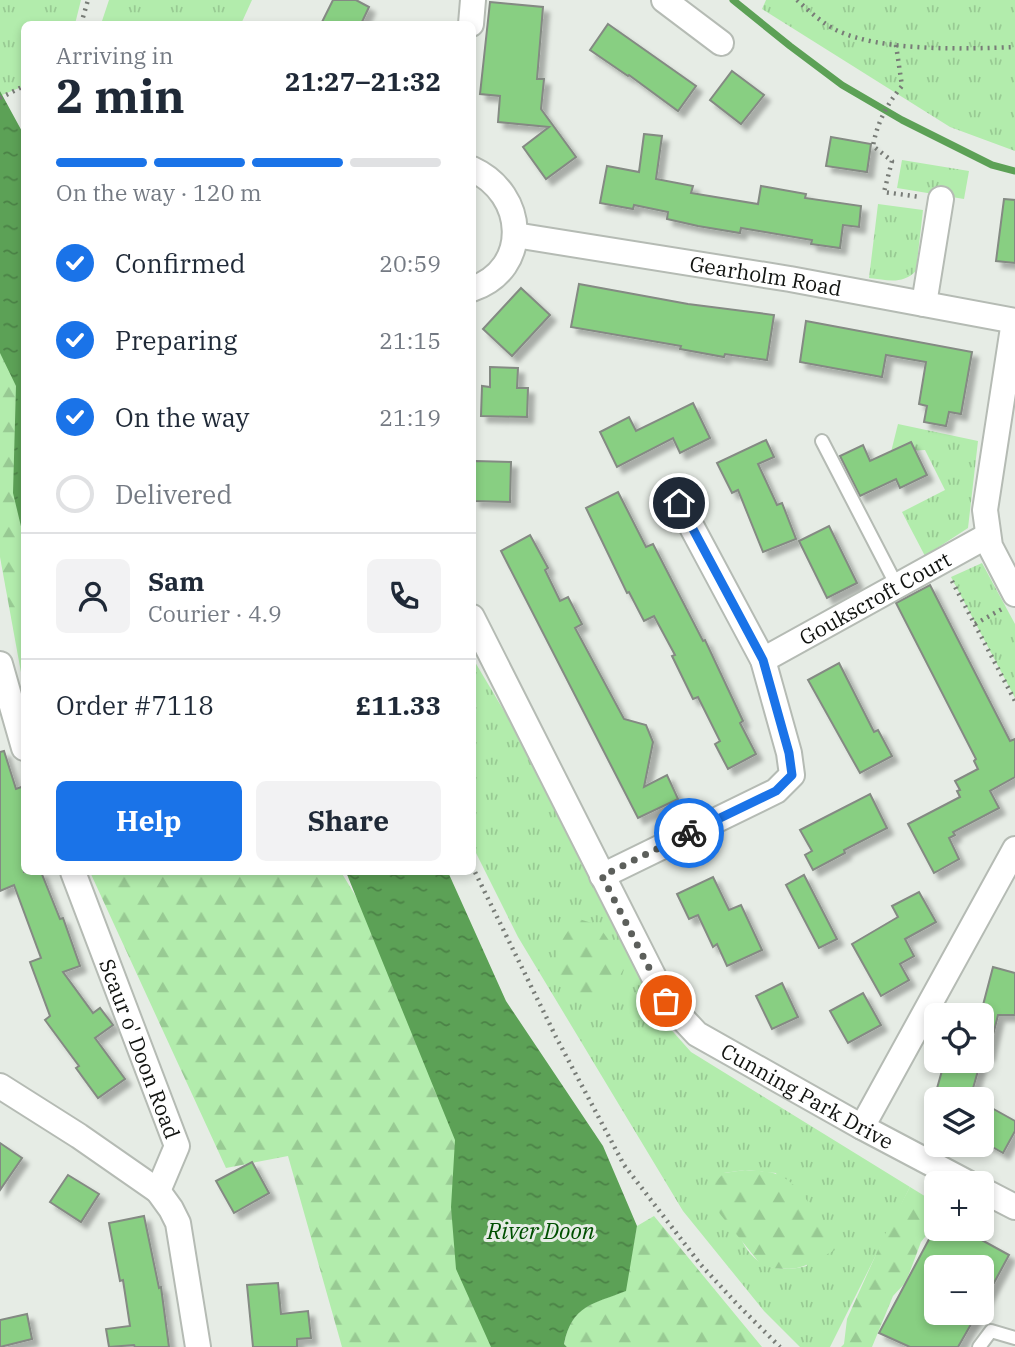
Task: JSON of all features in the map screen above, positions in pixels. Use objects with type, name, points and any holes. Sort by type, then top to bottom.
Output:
[{"type":"street","points":[[471,21],[473,0]]},
{"type":"street","points":[[664,0],[721,43]]},
{"type":"street","points":[[476,171],[489,177],[501,188],[509,202],[515,235],[512,251],[504,265],[494,277],[476,287]]},
{"type":"street","points":[[924,304],[941,199]]},
{"type":"street","name":"Gearholm Road","points":[[515,235],[790,279],[1015,321]]},
{"type":"street","points":[[1010,601],[987,536],[985,510],[1015,321]]},
{"type":"street","points":[[602,876],[776,791],[792,775],[789,753],[763,660],[679,503]]},
{"type":"street","name":"Goukscroft Court","points":[[763,660],[987,536]]},
{"type":"street","name":"Cunning Park Drive","points":[[476,625],[666,1001],[697,1034],[945,1171]]},
{"type":"street","points":[[0,664],[21,738]]},
{"type":"street","points":[[862,1127],[1015,849]]},
{"type":"street","name":"Scaur o' Doon Road","points":[[74,875],[177,1146],[158,1191]]},
{"type":"street","points":[[0,1086],[158,1191],[178,1223],[198,1347]]},
{"type":"street","points":[[994,1197],[1015,1208]]},
{"type":"lane","points":[[822,441],[897,586]]},
{"type":"lane","points":[[979,1347],[991,1331],[1015,1338]]},
{"type":"path","points":[[82,21],[88,0]]},
{"type":"path","points":[[797,0],[836,30],[854,36],[896,45],[1015,47]]},
{"type":"path","points":[[896,45],[902,86],[876,128],[873,146],[892,161],[884,192],[941,199]]},
{"type":"path","points":[[0,98],[21,88]]},
{"type":"path","points":[[942,561],[1015,701]]},
{"type":"path","points":[[975,624],[1010,601]]},
{"type":"path","points":[[476,874],[556,1037],[624,1165],[701,1265],[780,1347]]},
{"type":"green space","points":[[0,0],[81,0],[76,21],[21,21],[21,87],[2,95]]},
{"type":"green space","points":[[109,0],[252,0],[242,21],[102,21]]},
{"type":"green space","points":[[766,0],[1015,0],[1015,151],[950,127],[762,9]]},
{"type":"green space","points":[[902,160],[969,171],[964,199],[897,188]]},
{"type":"green space","points":[[878,204],[923,210],[916,271],[905,278],[894,281],[869,278]]},
{"type":"green space","points":[[0,338],[21,347],[21,672],[0,557]]},
{"type":"green space","points":[[898,424],[978,441],[968,528],[925,556],[902,512],[945,490],[925,450],[891,452]]},
{"type":"green space","points":[[982,563],[1015,624],[1015,698],[951,577]]},
{"type":"green space","points":[[476,664],[602,876],[659,1016],[691,1052],[910,1187],[830,1347],[800,1347],[764,1311],[683,1211],[518,937],[476,853]],"holes":[[[745,1170],[776,1173],[807,1266],[784,1269],[767,1266],[754,1257],[744,1245],[737,1229],[724,1173]]]},
{"type":"green space","points":[[91,875],[343,875],[474,1090],[529,1347],[342,1347],[288,1156],[226,1168]]},
{"type":"green space","points":[[579,919],[598,925],[610,942],[623,970],[615,985],[598,1002],[570,989],[557,968],[560,944]]},
{"type":"green space","points":[[745,1170],[773,1173],[793,1185],[810,1205],[835,1250],[800,1267],[785,1269],[762,1266],[720,1214],[712,1199],[715,1182],[724,1173]]},
{"type":"green space","points":[[910,1187],[924,1196],[924,1238],[906,1282],[893,1296],[872,1347],[841,1347],[844,1344],[847,1319],[887,1230]]},
{"type":"green space","points":[[654,1216],[762,1347],[567,1347],[564,1344],[572,1321],[578,1314],[593,1303],[625,1291],[637,1226]]},
{"type":"water","points":[[0,91],[21,130],[21,526],[13,493],[16,386],[0,353]]},
{"type":"water","name":"River Doon","points":[[347,875],[449,875],[506,1001],[603,1146],[637,1226],[626,1291],[594,1303],[578,1314],[568,1331],[564,1344],[567,1347],[491,1347],[456,1269],[451,1207],[455,1140]]},
{"type":"building","points":[[333,0],[356,0],[369,7],[362,21],[322,21]]},
{"type":"building","points":[[490,2],[543,7],[537,79],[544,79],[541,109],[576,157],[546,179],[523,147],[549,127],[498,122],[500,96],[480,94]]},
{"type":"building","points":[[608,24],[696,86],[678,111],[590,50]]},
{"type":"building","points":[[732,71],[764,95],[741,124],[710,100]]},
{"type":"building","points":[[644,134],[662,136],[656,179],[693,186],[691,193],[758,204],[761,186],[806,194],[805,198],[861,206],[859,227],[843,225],[840,248],[811,244],[812,240],[741,228],[740,233],[698,226],[667,219],[668,212],[634,205],[633,209],[600,203],[607,166],[639,172]]},
{"type":"building","points":[[831,137],[871,144],[867,172],[826,166]]},
{"type":"building","points":[[1004,199],[1015,200],[1015,263],[996,261]]},
{"type":"building","points":[[579,284],[688,304],[774,315],[767,360],[725,354],[724,357],[680,349],[681,346],[571,327]]},
{"type":"building","points":[[521,288],[550,315],[512,356],[483,329]]},
{"type":"building","points":[[806,321],[972,352],[961,414],[949,412],[946,426],[924,422],[927,406],[919,404],[926,362],[886,355],[882,377],[800,362]]},
{"type":"building","points":[[490,367],[518,368],[517,388],[528,388],[527,417],[481,416],[482,386],[490,387]]},
{"type":"building","points":[[693,403],[710,438],[680,453],[673,438],[617,467],[600,432],[629,417],[636,431]]},
{"type":"building","points":[[766,440],[774,457],[758,464],[777,505],[782,503],[796,539],[763,552],[738,490],[732,493],[717,463]]},
{"type":"building","points":[[911,442],[927,475],[900,488],[896,479],[860,496],[840,456],[863,445],[870,461]]},
{"type":"building","points":[[476,461],[511,462],[510,502],[476,501]]},
{"type":"building","points":[[618,492],[646,547],[653,544],[703,641],[705,640],[743,721],[740,723],[756,754],[728,769],[715,744],[720,741],[698,697],[693,699],[672,656],[675,655],[654,616],[644,621],[629,592],[627,593],[586,508]]},
{"type":"building","points":[[829,526],[857,583],[827,598],[799,541]]},
{"type":"building","points":[[530,535],[548,568],[545,570],[560,601],[568,597],[582,624],[575,628],[624,719],[646,725],[653,742],[644,787],[667,775],[678,799],[638,818],[501,551]]},
{"type":"building","points":[[930,585],[1010,741],[1015,739],[1015,777],[990,791],[999,808],[953,832],[955,835],[949,838],[959,859],[934,873],[908,824],[960,797],[955,781],[978,769],[974,761],[976,759],[896,603]]},
{"type":"building","points":[[839,663],[874,732],[878,730],[892,756],[860,773],[808,680]]},
{"type":"building","points":[[4,751],[16,789],[21,787],[21,875],[42,875],[60,919],[63,918],[80,966],[63,972],[93,1013],[100,1008],[113,1025],[95,1038],[125,1079],[98,1098],[76,1068],[79,1066],[45,1020],[50,1016],[30,962],[41,958],[14,885],[0,891],[0,752]]},
{"type":"building","points":[[870,794],[887,828],[813,870],[805,855],[812,851],[800,830]]},
{"type":"building","points":[[804,875],[837,939],[819,948],[786,885]]},
{"type":"building","points":[[713,877],[729,910],[741,905],[762,950],[727,966],[717,944],[713,947],[698,915],[689,919],[677,894]]},
{"type":"building","points":[[919,892],[936,922],[905,939],[914,956],[900,964],[909,980],[881,996],[852,944],[898,917],[892,906]]},
{"type":"building","points":[[993,967],[1015,973],[1015,1015],[998,1015],[994,1031],[994,1003],[984,1003]]},
{"type":"building","points":[[782,983],[798,1017],[772,1029],[756,996]]},
{"type":"building","points":[[863,993],[881,1025],[848,1043],[830,1011]]},
{"type":"building","points":[[941,1073],[977,1073],[973,1087],[937,1087]]},
{"type":"building","points":[[994,1109],[1015,1121],[1015,1131],[1003,1153],[994,1148]]},
{"type":"building","points":[[0,1143],[22,1158],[0,1190]]},
{"type":"building","points":[[252,1162],[269,1193],[234,1213],[216,1181]]},
{"type":"building","points":[[68,1175],[99,1194],[81,1222],[50,1202]]},
{"type":"building","points":[[144,1216],[159,1288],[161,1287],[169,1347],[109,1347],[106,1329],[130,1326],[123,1280],[120,1281],[109,1223]]},
{"type":"building","points":[[928,1241],[984,1241],[1009,1255],[994,1283],[994,1255],[924,1255],[924,1325],[971,1325],[958,1347],[910,1347],[879,1333]]},
{"type":"building","points":[[278,1283],[281,1314],[308,1311],[311,1338],[297,1339],[297,1347],[253,1347],[247,1285]]},
{"type":"building","points":[[27,1314],[32,1339],[0,1347],[0,1320]]},
{"type":"waterway","points":[[733,0],[842,85],[902,120],[992,165],[1015,171]]},
{"type":"way so far","points":[[666,1001],[602,876],[689,833]]},
{"type":"route","points":[[679,503],[763,660],[789,753],[792,775],[776,791],[689,833]]}]
